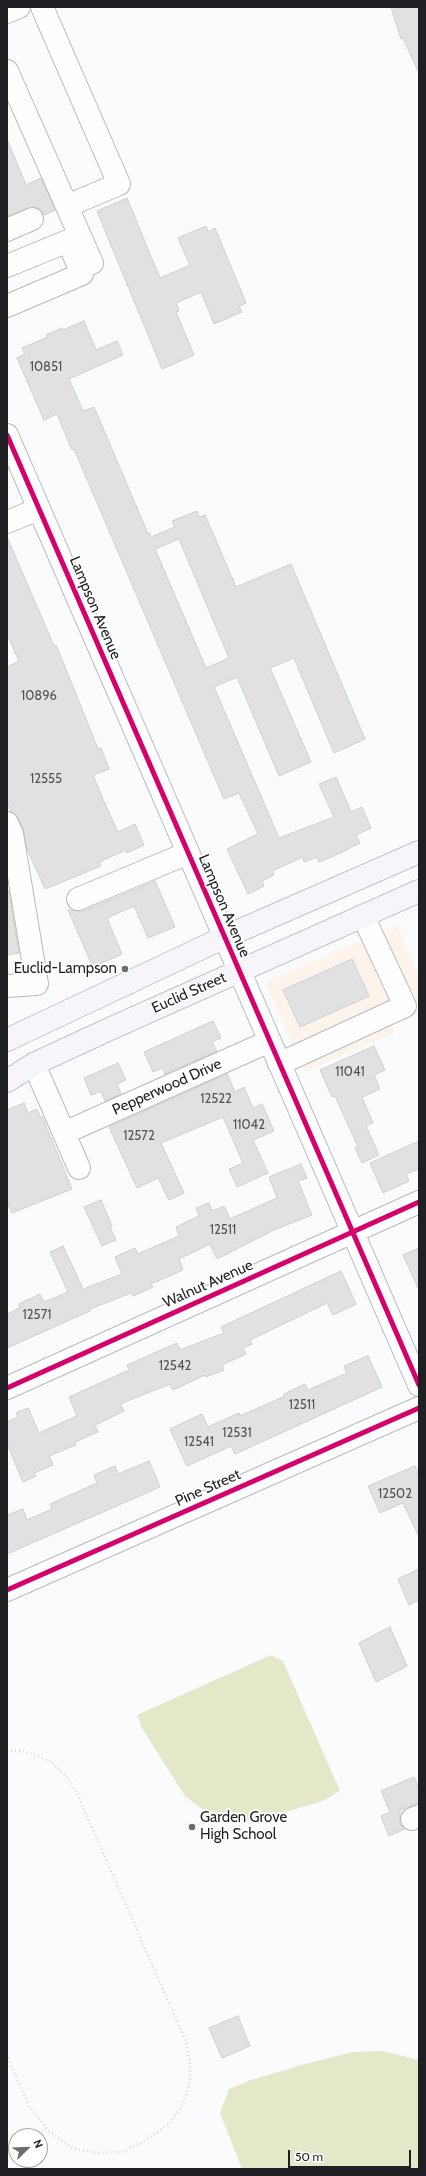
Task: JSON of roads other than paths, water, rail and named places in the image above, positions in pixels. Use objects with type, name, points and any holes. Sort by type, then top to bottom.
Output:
[{"type":"main road","points":[[7,1040],[225,937],[419,852]]},
{"type":"main road","name":"Euclid Street","points":[[8,1080],[34,1064],[239,970],[419,891]]},
{"type":"street","points":[[7,12],[19,7]]},
{"type":"street","points":[[42,7],[118,184],[67,206]]},
{"type":"street","points":[[7,71],[92,263],[79,269]]},
{"type":"street","points":[[7,230],[32,219]]},
{"type":"street","points":[[7,266],[68,241],[82,274],[7,306]]},
{"type":"street","name":"Lampson Avenue","points":[[7,435],[419,1385]]},
{"type":"street","points":[[7,522],[39,509]]},
{"type":"street","points":[[7,823],[12,834],[37,984],[7,986]]},
{"type":"street","points":[[78,898],[188,853]]},
{"type":"street","points":[[279,1064],[405,1006],[362,916]]},
{"type":"street","name":"Pepperwood Drive","points":[[64,1133],[270,1041]]},
{"type":"street","points":[[34,1064],[79,1168]]},
{"type":"street","name":"Walnut Avenue","points":[[7,1388],[419,1202]]},
{"type":"street","name":"Pine Street","points":[[7,1590],[419,1408]]},
{"type":"place","name":"Euclid-Lampson","points":[[125,969]]},
{"type":"place","name":"Garden Grove High School","points":[[192,1827]]}]
